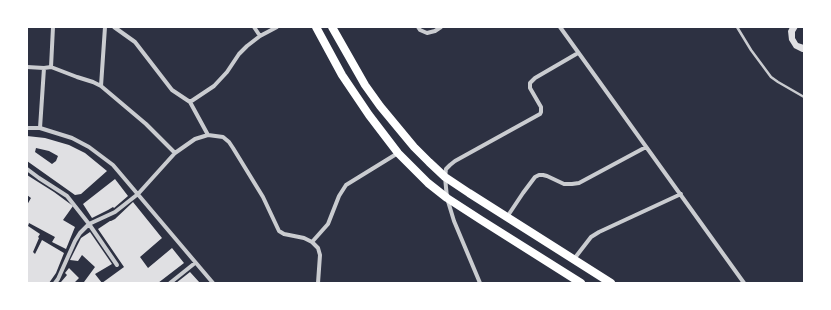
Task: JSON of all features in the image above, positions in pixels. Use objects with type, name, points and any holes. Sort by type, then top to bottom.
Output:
[{"type":"main road","points":[[316,27],[342,75],[369,115],[398,153],[428,183],[447,198],[581,283]]},
{"type":"main road","points":[[332,27],[365,85],[380,106],[414,147],[446,177],[507,218],[611,283]]},
{"type":"street","points":[[51,67],[53,27]]},
{"type":"street","points":[[101,86],[105,27]]},
{"type":"street","points":[[114,27],[135,42],[172,90],[190,102],[208,135]]},
{"type":"street","points":[[254,27],[260,36]]},
{"type":"street","points":[[190,102],[214,86],[227,72],[239,54],[260,36],[277,27]]},
{"type":"street","points":[[418,27],[426,33],[435,31],[440,27]]},
{"type":"street","points":[[560,27],[744,283]]},
{"type":"street","points":[[480,283],[454,221],[447,198],[446,169],[450,165],[540,114],[541,107],[530,88],[530,83],[535,78],[578,53]]},
{"type":"street","points":[[27,67],[51,67],[101,86],[146,124],[175,153]]},
{"type":"street","points":[[40,128],[44,68]]},
{"type":"street","points":[[27,128],[40,128],[72,138],[89,147],[112,165],[213,283]]},
{"type":"street","points":[[55,283],[75,241],[80,233],[89,224],[115,212],[138,194],[175,153],[195,139],[208,135],[223,137],[229,142],[263,197],[279,231],[284,234],[304,238],[312,242],[318,248],[320,255],[318,283]]},
{"type":"street","points":[[507,218],[535,177],[543,175],[564,184],[579,183],[646,147]]},
{"type":"street","points":[[312,242],[328,224],[339,196],[346,185],[398,153]]},
{"type":"street","points":[[27,169],[67,196],[89,224],[117,266]]},
{"type":"street","points":[[574,259],[591,237],[599,232],[681,194]]},
{"type":"street","points":[[170,283],[195,263]]},
{"type":"lane","points":[[737,27],[751,50],[771,77],[804,97]]},
{"type":"building","points":[[790,27],[798,27],[795,32],[795,38],[798,43],[804,45],[804,52],[794,48],[789,40],[788,31]]},
{"type":"building","points":[[27,136],[45,138],[69,145],[85,153],[107,171],[81,194],[75,195],[27,161]],"holes":[[[36,148],[49,151],[58,156],[56,161],[52,164],[35,152]]]},
{"type":"building","points":[[27,175],[73,206],[63,220],[75,227],[66,249],[52,242],[55,237],[29,223],[28,226],[27,225],[27,205],[31,198],[27,195]]},
{"type":"building","points":[[115,179],[128,196],[114,208],[113,207],[92,218],[83,204]]},
{"type":"building","points":[[133,202],[162,238],[140,257],[148,268],[172,248],[184,263],[158,283],[102,283],[124,267],[98,229],[115,219]]},
{"type":"building","points":[[28,226],[40,234],[33,252],[35,254],[42,240],[64,253],[56,273],[49,283],[27,283]]},
{"type":"building","points":[[90,232],[112,264],[95,274],[102,283],[84,282],[95,267],[82,255],[78,261],[70,260],[81,238]]},
{"type":"building","points":[[69,268],[79,278],[74,283],[62,283],[61,282],[67,275],[65,273]]},
{"type":"building","points":[[190,272],[200,283],[176,283]]}]
